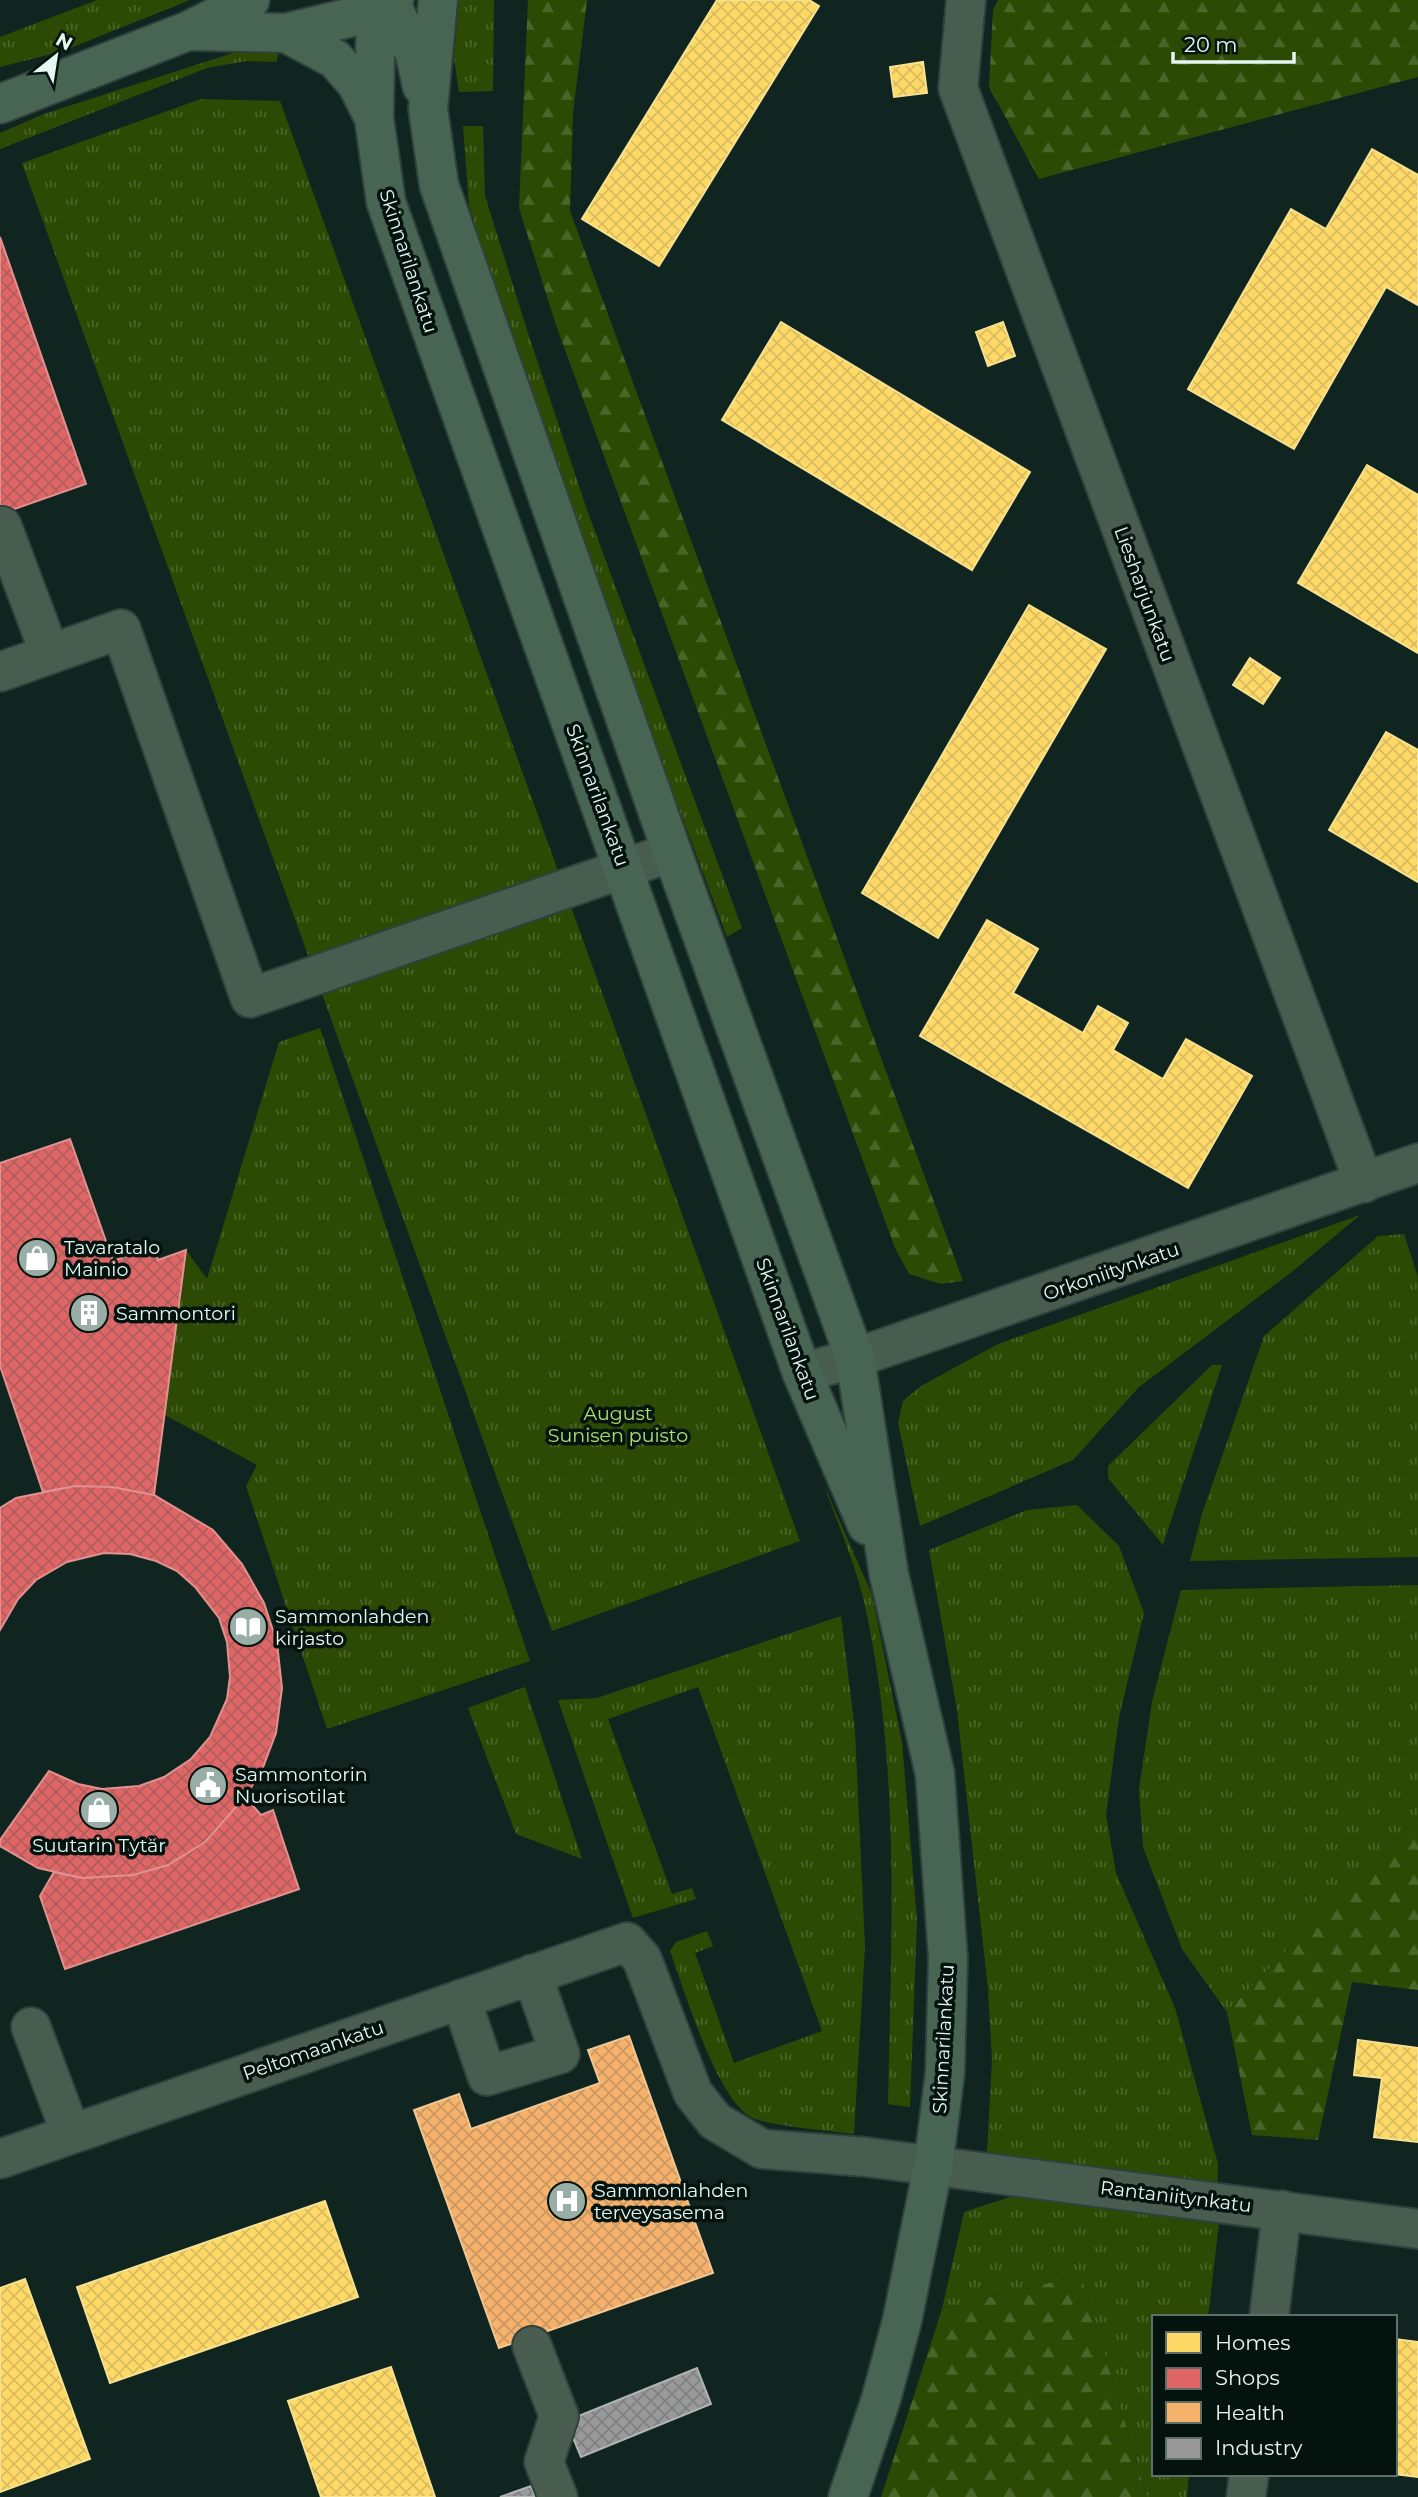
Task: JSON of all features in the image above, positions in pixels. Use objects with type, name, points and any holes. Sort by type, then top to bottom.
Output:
[{"type":"main road","points":[[0,104],[188,32],[250,0]]},
{"type":"main road","name":"Skinnarilankatu","points":[[438,0],[428,109],[439,184],[672,852],[855,1358],[889,1575],[935,1774],[948,1958],[945,2073],[933,2167],[902,2321],[881,2399],[848,2497]]},
{"type":"main road","points":[[188,32],[286,33],[385,2],[415,54],[428,109]]},
{"type":"main road","name":"Skinnarilankatu","points":[[385,2],[374,118],[386,202],[802,1373],[889,1575]]},
{"type":"main road","points":[[286,33],[335,59],[358,84],[374,118]]},
{"type":"street","name":"Liesharjunkatu","points":[[966,0],[958,88],[1364,1183]]},
{"type":"street","points":[[2,526],[50,654]]},
{"type":"street","points":[[0,672],[121,629],[250,998],[672,852]]},
{"type":"street","name":"Orkoniitynkatu","points":[[802,1373],[855,1358],[1418,1163]]},
{"type":"street","name":"Rantaniitynkatu","points":[[626,1941],[642,1959],[693,2093],[715,2121],[762,2149],[866,2157],[1418,2229]]},
{"type":"street","name":"Peltomaankatu","points":[[0,2159],[626,1941]]},
{"type":"street","points":[[461,1999],[487,2076],[559,2054],[532,1974]]},
{"type":"street","points":[[32,2027],[71,2134]]},
{"type":"street","points":[[1269,2315],[1282,2210]]},
{"type":"street","points":[[532,2346],[559,2416],[544,2462],[558,2497]]},
{"type":"street","points":[[1246,2497],[1249,2476]]},
{"type":"green space","points":[[97,0],[190,0],[63,51],[0,67],[0,37]]},
{"type":"green space","points":[[459,0],[494,0],[493,91],[459,92],[454,58]]},
{"type":"green space","points":[[528,0],[587,0],[573,113],[570,211],[963,1281],[941,1284],[909,1274],[895,1248],[557,328],[519,208]]},
{"type":"green space","points":[[998,0],[1418,0],[1418,77],[1039,179],[989,87],[993,10]]},
{"type":"green space","points":[[280,49],[276,62],[247,61],[207,68],[0,149],[0,133],[44,114],[239,51]]},
{"type":"green space","name":"August Sunisen puisto","points":[[201,99],[280,101],[800,1541],[552,1631],[22,163]]},
{"type":"green space","points":[[463,126],[483,126],[485,196],[587,510],[742,928],[727,937],[561,492],[469,206]]},
{"type":"green space","points":[[320,1028],[530,1661],[327,1729],[246,1486],[257,1465],[165,1415],[186,1250],[207,1279],[279,1042]]},
{"type":"green space","points":[[1360,1215],[1293,1271],[1139,1387],[1073,1460],[920,1526],[898,1423],[903,1401],[921,1386],[998,1344]]},
{"type":"green space","points":[[1404,1234],[1418,1277],[1418,1557],[1190,1561],[1202,1514],[1264,1336],[1378,1236]]},
{"type":"green space","points":[[1212,1365],[1222,1365],[1163,1545],[1108,1478],[1108,1466]]},
{"type":"green space","points":[[824,1485],[872,1595],[902,1742],[917,1921],[910,2107],[888,2104],[891,1854],[889,1791],[876,1667],[861,1591]]},
{"type":"green space","points":[[1077,1505],[1119,1546],[1144,1613],[1119,1717],[1106,1815],[1116,1873],[1175,2008],[1218,2164],[1217,2190],[987,2152],[992,2060],[988,1989],[957,1710],[929,1550],[1027,1510]]},
{"type":"green space","points":[[1418,1585],[1418,1816],[1227,2012],[1182,1949],[1143,1847],[1139,1789],[1152,1702],[1181,1590]]},
{"type":"green space","points":[[841,1616],[855,1731],[865,1946],[854,2134],[762,2121],[740,2108],[727,2090],[703,2042],[670,1951],[676,1942],[707,1931],[713,1946],[695,1953],[734,2063],[822,2031],[698,1687],[608,1719],[672,1894],[692,1888],[696,1899],[633,1918],[558,1700],[597,1698]]},
{"type":"green space","points":[[525,1687],[582,1859],[516,1834],[468,1708]]},
{"type":"green space","points":[[1418,1816],[1418,1990],[1352,1982],[1318,2140],[1252,2135],[1227,2012]]},
{"type":"green space","points":[[1013,2196],[1219,2223],[1208,2315],[1152,2315],[1152,2476],[1189,2476],[1187,2497],[1147,2497],[1081,2275],[942,2309],[964,2212]]},
{"type":"green space","points":[[1081,2275],[1147,2497],[881,2497],[942,2309]]},
{"type":"building: Homes","points":[[717,0],[809,0],[819,6],[659,266],[582,219]]},
{"type":"building: Homes","points":[[923,62],[927,93],[894,97],[890,67]]},
{"type":"building: Homes","points":[[1372,149],[1418,175],[1418,305],[1386,287],[1294,449],[1188,389],[1291,209],[1326,229]]},
{"type":"building: Homes","points":[[781,322],[1030,472],[972,570],[722,420]]},
{"type":"building: Homes","points":[[1003,322],[1015,356],[988,366],[976,332]]},
{"type":"building: Homes","points":[[1367,465],[1418,495],[1418,653],[1298,583]]},
{"type":"building: Homes","points":[[1029,605],[1106,649],[938,938],[862,893]]},
{"type":"building: Homes","points":[[1250,658],[1280,678],[1263,704],[1233,685]]},
{"type":"building: Homes","points":[[1386,732],[1418,750],[1418,882],[1329,830]]},
{"type":"building: Homes","points":[[987,920],[1038,949],[1013,993],[1083,1033],[1098,1006],[1128,1023],[1113,1050],[1163,1079],[1186,1039],[1252,1076],[1188,1188],[920,1036]]},
{"type":"building: Homes","points":[[1358,2040],[1418,2048],[1418,2142],[1374,2137],[1382,2078],[1354,2075]]},
{"type":"building: Homes","points":[[325,2201],[358,2297],[110,2383],[77,2287]]},
{"type":"building: Homes","points":[[25,2279],[90,2459],[0,2492],[0,2288]]},
{"type":"building: Homes","points":[[1397,2339],[1418,2342],[1418,2477],[1397,2474]]},
{"type":"building: Homes","points":[[391,2367],[435,2497],[321,2497],[288,2401]]},
{"type":"building: Shops","points":[[0,237],[86,484],[0,514]]},
{"type":"building: Shops","name":"Sammontori","points":[[70,1139],[113,1261],[154,1246],[158,1260],[186,1250],[154,1495],[112,1487],[75,1486],[43,1492],[0,1366],[0,1163]]},
{"type":"building: Shops","points":[[75,1486],[112,1487],[154,1495],[213,1530],[242,1564],[264,1603],[277,1643],[282,1688],[276,1733],[262,1770],[245,1797],[205,1842],[168,1865],[133,1875],[82,1878],[38,1868],[0,1846],[0,1840],[49,1771],[78,1784],[102,1789],[139,1786],[164,1777],[191,1759],[210,1737],[227,1699],[230,1677],[227,1642],[219,1618],[195,1587],[177,1571],[156,1561],[130,1554],[104,1553],[67,1562],[36,1580],[18,1599],[0,1630],[0,1508],[16,1498]]},
{"type":"building: Shops","points":[[245,1797],[261,1815],[273,1810],[299,1889],[65,1969],[40,1896],[54,1872],[82,1878],[133,1875],[168,1865],[205,1842]]},
{"type":"building: Health","name":"Sammonlahden terveysasema","points":[[629,2036],[713,2273],[499,2348],[414,2110],[459,2094],[471,2129],[600,2083],[588,2050]]},
{"type":"building: Industry","points":[[697,2368],[711,2404],[581,2457],[566,2421]]},
{"type":"building: Industry","points":[[531,2486],[535,2497],[500,2497]]},
{"type":"place","name":"Tavaratalo Mainio","points":[[37,1258]]},
{"type":"place","name":"Sammontori","points":[[89,1313]]},
{"type":"place","name":"Sammonlahden kirjasto","points":[[248,1627]]},
{"type":"place","name":"Sammontorin Nuorisotilat","points":[[208,1785]]},
{"type":"place","name":"Suutarin Tytär","points":[[99,1810]]},
{"type":"place","name":"Sammonlahden terveysasema","points":[[567,2201]]}]
